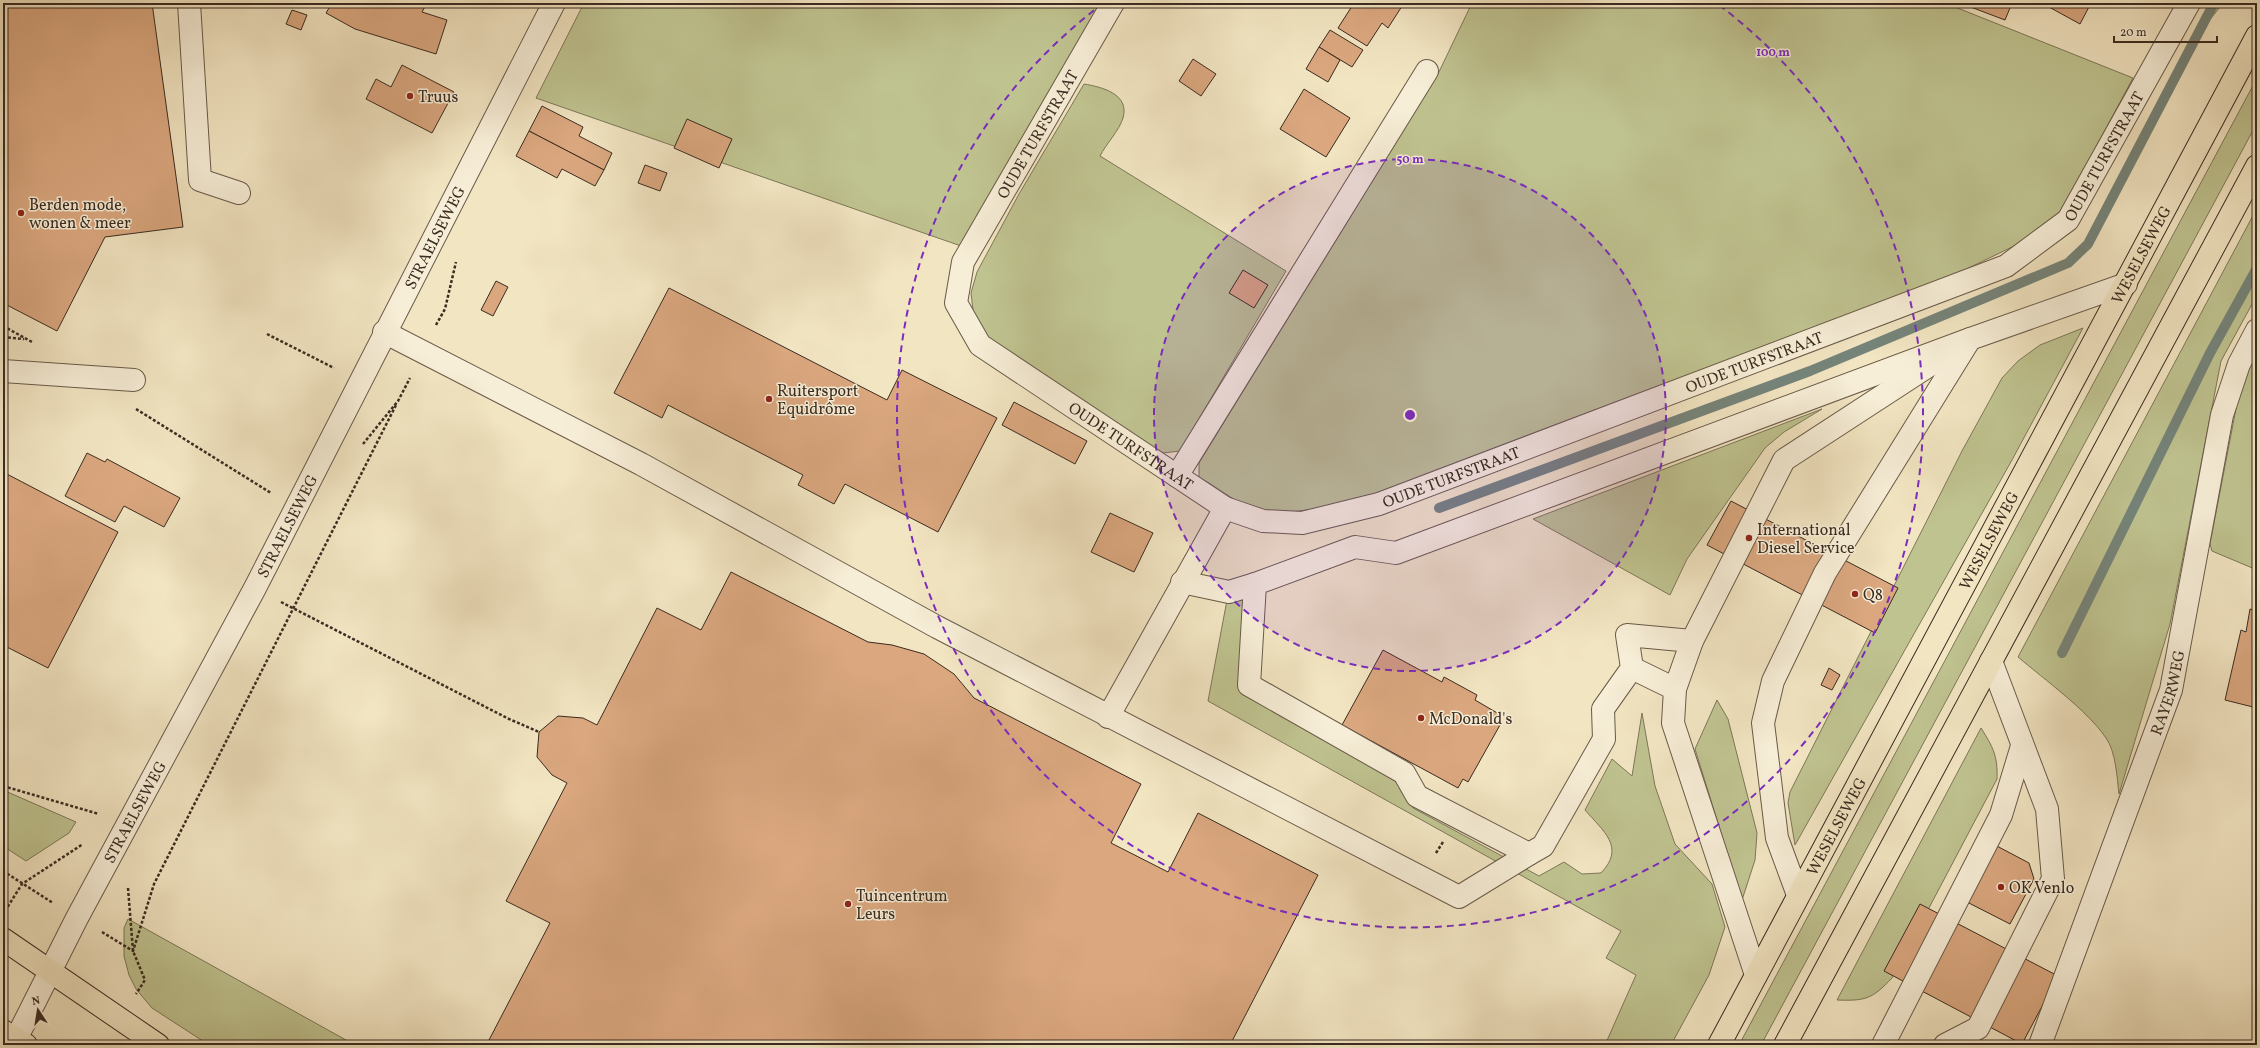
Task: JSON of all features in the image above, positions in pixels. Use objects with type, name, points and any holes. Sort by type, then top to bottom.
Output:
[{"type":"main road","name":"WESELSEWEG","points":[[1719,1045],[2257,36]]},
{"type":"main road","points":[[1785,1045],[2257,166]]},
{"type":"main road","points":[[3,940],[158,1045]]},
{"type":"street","points":[[189,3],[200,180],[239,193]]},
{"type":"street","name":"STRAELSEWEG","points":[[14,1040],[255,588],[384,332],[554,3]]},
{"type":"street","name":"OUDE TURFSTRAAT","points":[[1113,3],[963,262],[956,303],[980,345],[1225,508],[1263,521],[1302,523],[1379,504],[2006,266],[2068,220],[2189,3]]},
{"type":"street","points":[[1177,476],[1427,71]]},
{"type":"street","points":[[1182,582],[1229,592],[1255,584],[1354,547],[1396,553],[1970,338],[2126,284]]},
{"type":"street","name":"RAYERWEG","points":[[2040,1045],[2171,690],[2222,415],[2239,364],[2257,330]]},
{"type":"street","points":[[384,332],[641,464],[937,628],[1422,877],[1459,898],[1543,846],[1604,739],[1603,709],[1632,668],[1628,635],[1692,641]]},
{"type":"street","points":[[1756,975],[1673,723],[1675,689],[1692,641],[1784,460],[1970,338]]},
{"type":"street","points":[[1798,895],[1777,838],[1763,723],[1773,681],[1825,573],[1970,338]]},
{"type":"street","points":[[3,371],[134,380]]},
{"type":"street","points":[[1108,717],[1182,582],[1225,508]]},
{"type":"street","points":[[1255,584],[1249,685],[1404,773],[1417,796],[1529,854]]},
{"type":"street","points":[[1945,1045],[1978,1028],[2053,879],[2047,809],[1991,661]]},
{"type":"street","points":[[1632,668],[1675,689]]},
{"type":"street","points":[[1883,1045],[2001,815],[2022,746]]},
{"type":"path","points":[[267,334],[338,371]]},
{"type":"path","points":[[3,337],[27,339]]},
{"type":"path","points":[[133,951],[154,884],[398,401]]},
{"type":"path","points":[[130,406],[273,495]]},
{"type":"path","points":[[276,599],[509,719],[539,732]]},
{"type":"path","points":[[3,786],[99,814]]},
{"type":"path","points":[[1422,877],[1458,817]]},
{"type":"path","points":[[3,871],[133,951]]},
{"type":"path","points":[[3,914],[22,884]]},
{"type":"path","points":[[119,1020],[145,980],[133,951],[128,887]]},
{"type":"green space","points":[[584,3],[1103,3],[961,246],[536,98]]},
{"type":"green space","points":[[1472,3],[1945,3],[2133,78],[2057,220],[2041,233],[1952,276],[1361,499],[1319,508],[1288,512],[1259,510],[1246,506],[1199,477],[1199,463],[1438,74]]},
{"type":"green space","points":[[2211,3],[2223,3],[2186,50]]},
{"type":"green space","points":[[2257,78],[2257,123],[1761,1045],[1739,1045]]},
{"type":"green space","points":[[1084,84],[1099,87],[1113,93],[1122,103],[1124,110],[1123,118],[1116,133],[1100,156],[1286,271],[1180,451],[1163,453],[1044,383],[983,334],[974,319],[971,293],[977,272],[1019,194]]},
{"type":"green space","points":[[2257,208],[2257,295],[2221,361],[2170,624],[2119,794],[2117,773],[2112,750],[2098,727],[2053,685],[2018,657]]},
{"type":"green space","points":[[2083,328],[2012,460],[1795,845],[1788,803],[1790,792],[1962,451],[2002,378],[2018,361],[2040,345]]},
{"type":"green space","points":[[2249,365],[2257,365],[2257,570],[2212,551],[2210,544],[2239,393]]},
{"type":"green space","points":[[1822,409],[1784,432],[1765,448],[1687,559],[1670,595],[1533,519]]},
{"type":"green space","points":[[1243,596],[1239,691],[1409,786],[1413,808],[1539,876],[1564,862],[1582,874],[1601,873],[1608,864],[1612,855],[1612,847],[1605,832],[1585,810],[1612,759],[1632,776],[1642,713],[1655,786],[1675,844],[1712,884],[1725,927],[1709,975],[1671,1045],[1605,1045],[1636,975],[1606,958],[1621,931],[1208,701],[1227,600]]},
{"type":"green space","points":[[1717,700],[1728,719],[1757,833],[1755,860],[1742,900],[1695,749]]},
{"type":"green space","points":[[1981,728],[1989,741],[1996,758],[1997,779],[1892,978],[1879,990],[1868,997],[1855,1000],[1837,1000]]},
{"type":"green space","points":[[3,790],[76,822],[69,833],[26,861],[3,846]]},
{"type":"green space","points":[[128,919],[355,1045],[209,1045],[152,1008],[136,989],[129,975],[124,956],[124,928]]},
{"type":"building","points":[[3,3],[152,3],[183,227],[105,237],[57,331],[3,303]]},
{"type":"building","points":[[332,3],[427,3],[422,12],[447,20],[436,54],[355,29],[326,13]]},
{"type":"building","points":[[1354,3],[1404,3],[1388,28],[1382,23],[1367,46],[1338,28]]},
{"type":"building","points":[[1960,3],[2012,3],[2005,20]]},
{"type":"building","points":[[2051,3],[2091,3],[2080,24],[2049,7]]},
{"type":"building","points":[[292,10],[307,15],[301,30],[286,24]]},
{"type":"building","points":[[1330,30],[1363,50],[1352,67],[1319,47]]},
{"type":"building","points":[[1319,47],[1340,60],[1328,82],[1306,69]]},
{"type":"building","points":[[1193,59],[1216,74],[1201,96],[1179,81]]},
{"type":"building","name":"Truus","points":[[402,65],[454,92],[432,133],[366,99],[376,79],[391,87]]},
{"type":"building","points":[[1304,89],[1350,118],[1326,157],[1280,129]]},
{"type":"building","points":[[542,106],[583,127],[579,136],[612,153],[604,170],[529,131]]},
{"type":"building","points":[[687,119],[732,139],[719,168],[674,148]]},
{"type":"building","points":[[529,131],[604,170],[595,186],[562,169],[557,178],[516,156]]},
{"type":"building","points":[[645,165],[667,173],[660,191],[638,183]]},
{"type":"building","points":[[1243,270],[1268,285],[1254,308],[1229,293]]},
{"type":"building","points":[[496,281],[508,287],[493,316],[481,310]]},
{"type":"building","points":[[669,288],[887,400],[902,370],[997,418],[938,532],[845,484],[834,504],[798,485],[803,475],[668,405],[662,418],[614,393]]},
{"type":"building","points":[[1014,402],[1087,441],[1075,464],[1002,425]]},
{"type":"building","points":[[87,453],[105,462],[107,459],[180,498],[164,527],[124,506],[115,522],[65,496]]},
{"type":"building","points":[[3,472],[118,532],[48,668],[3,645]]},
{"type":"building","points":[[1731,501],[1898,588],[1875,633],[1707,545]]},
{"type":"building","points":[[1110,513],[1153,533],[1134,572],[1091,552]]},
{"type":"building","points":[[731,572],[868,642],[892,645],[924,654],[954,674],[974,698],[1141,784],[1111,843],[1168,872],[1198,813],[1318,875],[1230,1045],[499,1045],[489,1040],[550,923],[506,901],[567,783],[552,775],[537,757],[539,732],[558,716],[583,718],[597,725],[657,608],[701,630]]},
{"type":"building","points":[[2250,609],[2257,611],[2257,708],[2225,700],[2241,630],[2246,632]]},
{"type":"building","name":"McDonald's","points":[[1383,650],[1442,682],[1444,677],[1477,695],[1475,700],[1499,714],[1494,723],[1500,725],[1468,782],[1463,779],[1458,788],[1342,725]]},
{"type":"building","points":[[1829,668],[1840,675],[1832,690],[1821,685]]},
{"type":"building","points":[[1995,845],[2029,863],[2034,879],[2010,924],[1965,901]]},
{"type":"building","points":[[1920,904],[2058,976],[2022,1044],[1884,971]]},
{"type":"waterway","points":[[1439,508],[1810,371],[2068,263],[2088,244],[2214,3]]},
{"type":"waterway","points":[[2062,653],[2210,353],[2257,268]]},
{"type":"place","name":"Truus","points":[[410,96]]},
{"type":"place","name":"Berden mode, wonen & meer","points":[[21,213]]},
{"type":"place","name":"Ruitersport Equidrôme","points":[[769,399]]},
{"type":"place","name":"International Diesel Service","points":[[1749,538]]},
{"type":"place","name":"Q8","points":[[1855,594]]},
{"type":"place","name":"McDonald's","points":[[1421,718]]},
{"type":"place","name":"OK Venlo","points":[[2001,887]]},
{"type":"place","name":"Tuincentrum Leurs","points":[[848,904]]}]
